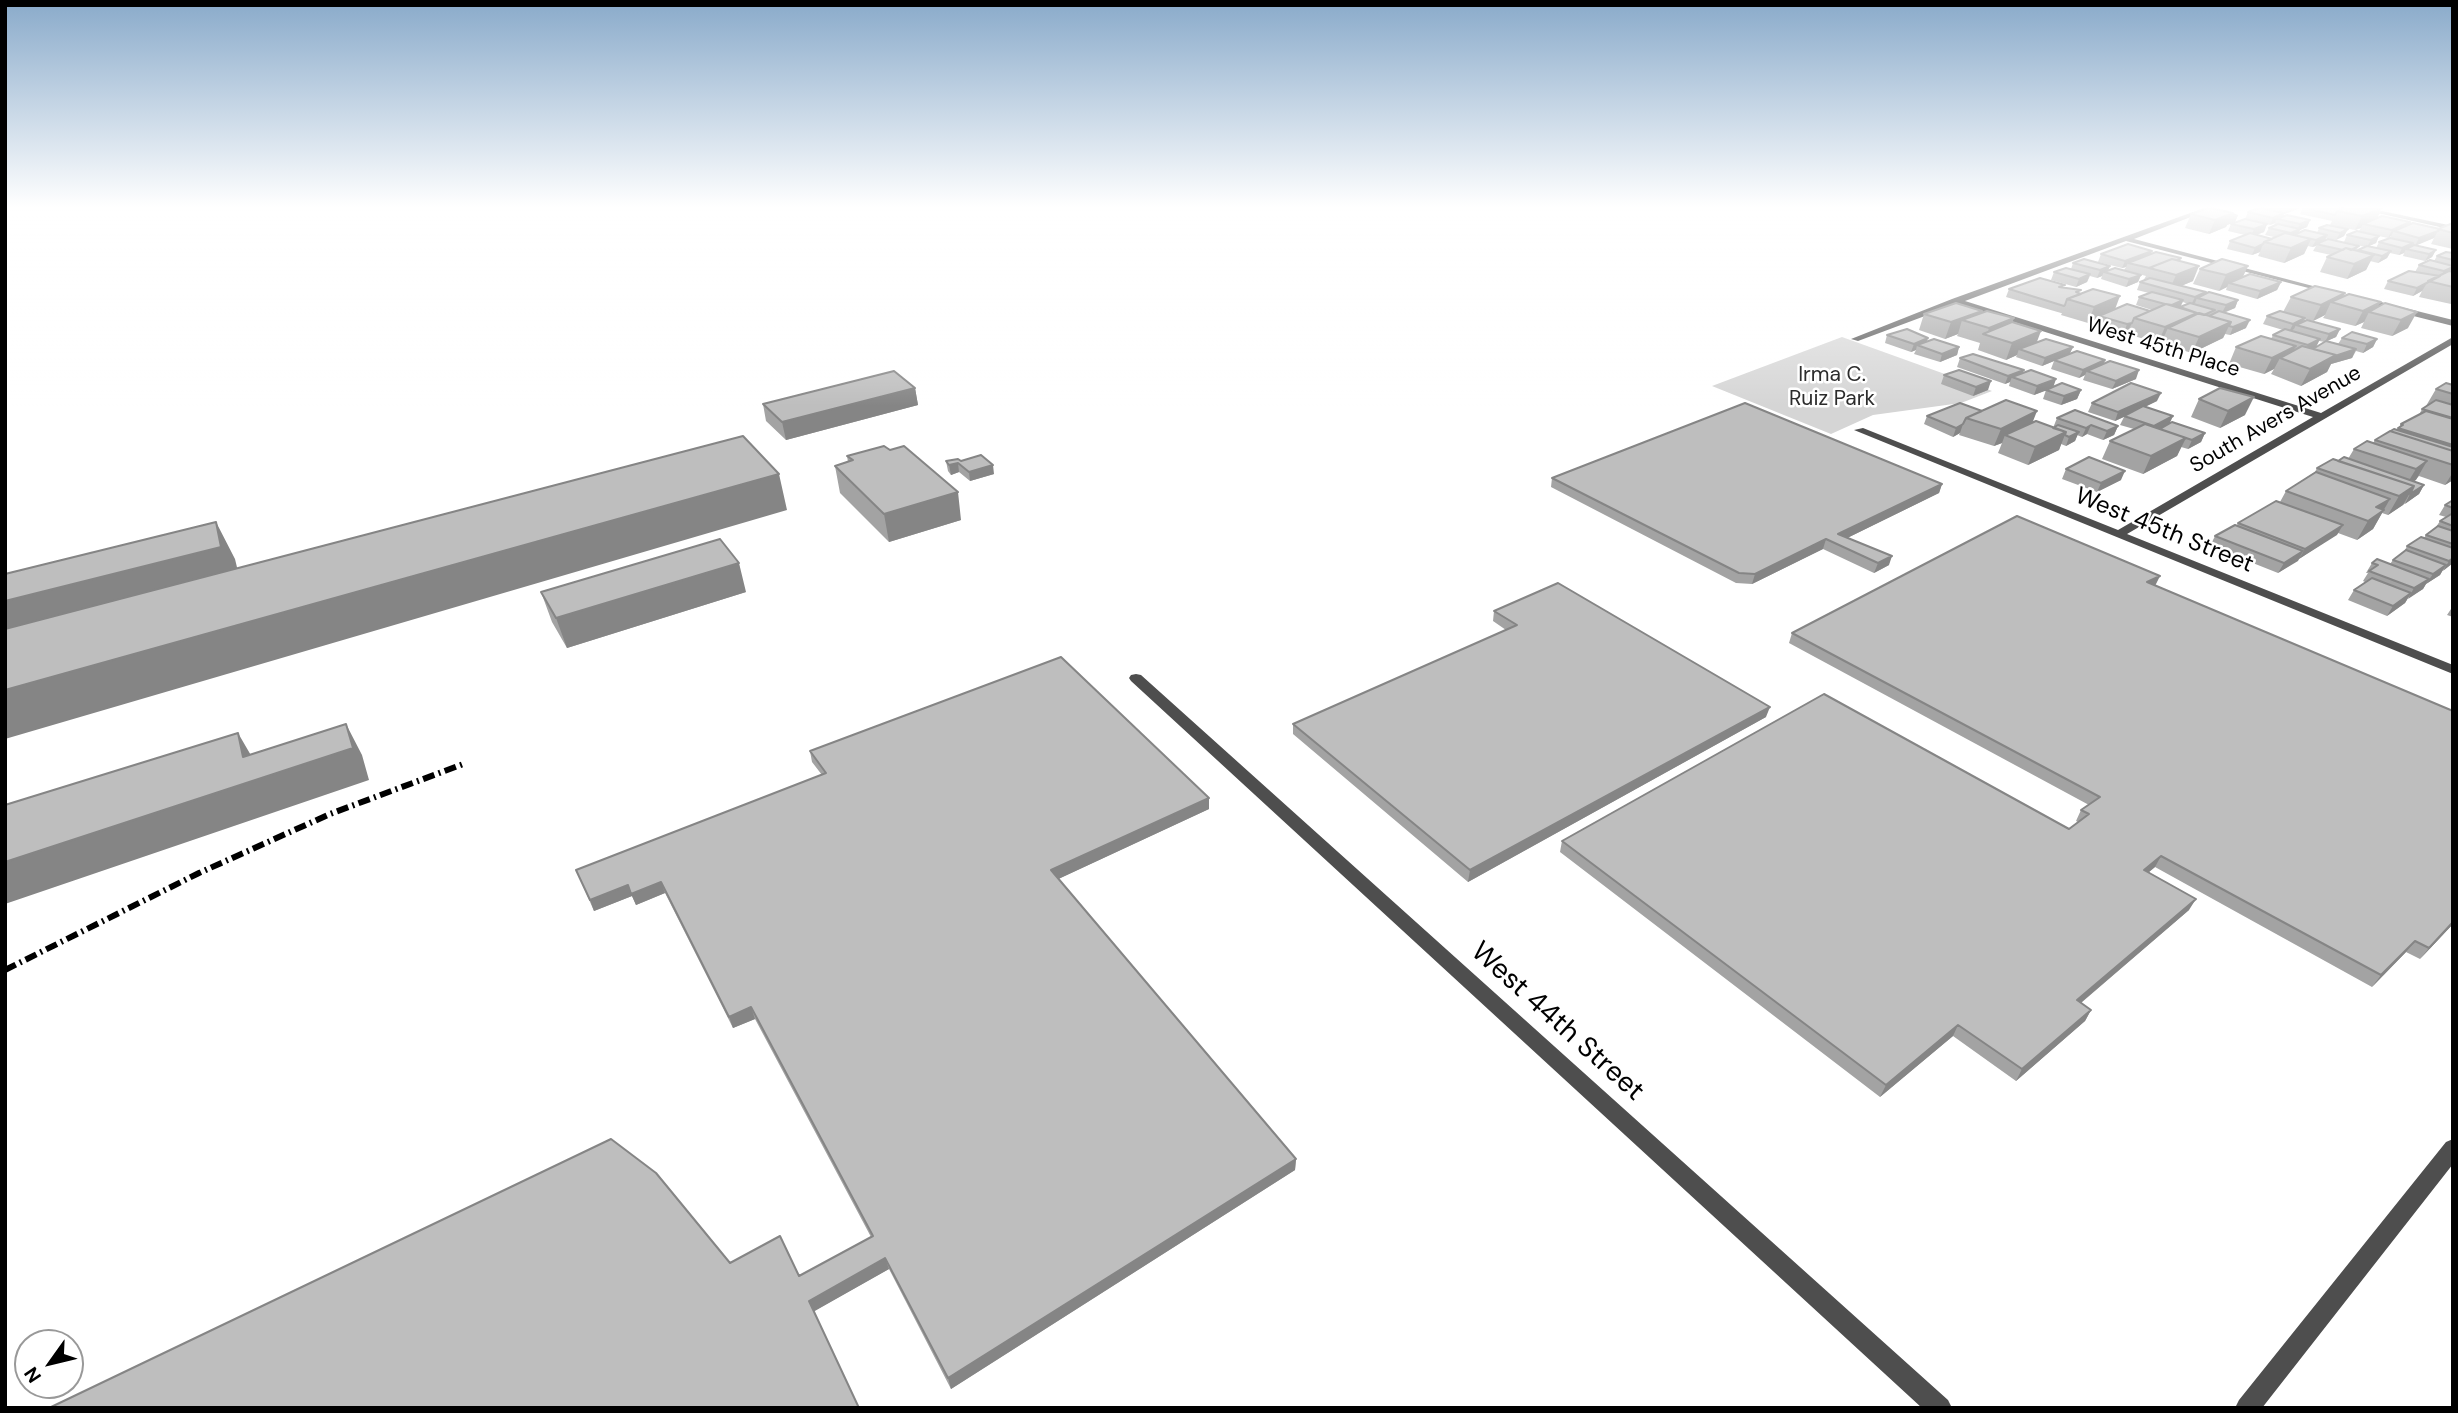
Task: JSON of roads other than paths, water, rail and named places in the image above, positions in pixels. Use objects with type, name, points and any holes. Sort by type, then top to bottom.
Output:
[{"type":"street","points":[[1855,339],[2030,274]]},
{"type":"street","points":[[2261,274],[2343,295]]},
{"type":"street","points":[[2357,299],[2453,323]]},
{"type":"street","name":"West 45th Place","points":[[1955,301],[2320,416]]},
{"type":"street","name":"South Avers Avenue","points":[[2118,535],[2453,340]]},
{"type":"street","name":"West 45th Street","points":[[1859,430],[2453,670]]},
{"type":"street","name":"West 44th Street","points":[[1136,678],[1940,1408]]},
{"type":"street","points":[[2247,1408],[2453,1148]]},
{"type":"railway","points":[[5,970],[199,873],[330,814],[466,763]]},
{"type":"park label","name":"Irma C. Ruiz Park","points":[[1832,387]]}]
